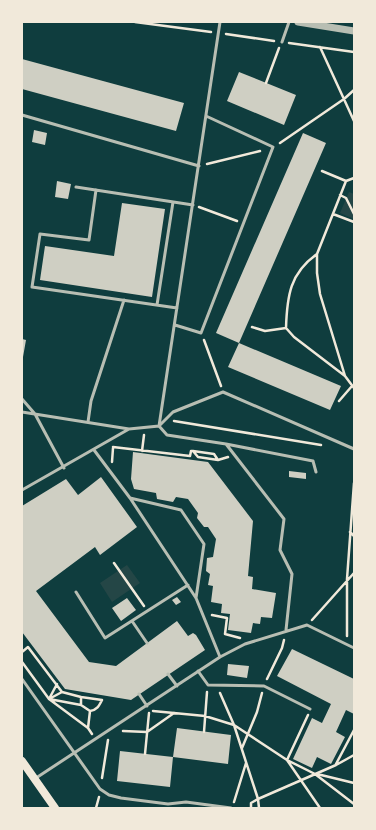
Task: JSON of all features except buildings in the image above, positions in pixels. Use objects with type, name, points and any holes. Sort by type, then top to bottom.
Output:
[{"type":"main road","points":[[22,761],[55,808]]},
{"type":"main road","points":[[35,779],[60,808]]},
{"type":"street","points":[[298,22],[354,30]]},
{"type":"lane","points":[[159,426],[220,22]]},
{"type":"lane","points":[[282,42],[289,22]]},
{"type":"lane","points":[[22,115],[199,166]]},
{"type":"lane","points":[[175,326],[201,333],[273,147],[206,116]]},
{"type":"lane","points":[[76,187],[193,205]]},
{"type":"lane","points":[[96,190],[89,240],[40,234],[32,287],[177,308]]},
{"type":"lane","points":[[158,305],[173,202]]},
{"type":"lane","points":[[88,422],[91,401],[124,300]]},
{"type":"lane","points":[[22,412],[129,429],[145,428],[159,426],[173,412],[223,392],[354,449]]},
{"type":"lane","points":[[22,399],[35,414],[64,468]]},
{"type":"lane","points":[[159,426],[167,435],[226,444],[312,461],[316,472]]},
{"type":"lane","points":[[22,490],[64,468],[129,429]]},
{"type":"lane","points":[[226,444],[284,519],[280,550],[292,574],[286,630]]},
{"type":"lane","points":[[94,450],[130,498],[196,598],[220,657]]},
{"type":"lane","points":[[130,498],[181,510],[204,544],[196,598]]},
{"type":"lane","points":[[76,592],[105,638],[188,585]]},
{"type":"lane","points":[[132,621],[147,643]]},
{"type":"lane","points":[[35,779],[198,671],[245,644],[286,630],[307,625],[354,648]]},
{"type":"lane","points":[[198,671],[208,685],[264,686],[310,709]]},
{"type":"lane","points":[[168,674],[177,686]]},
{"type":"lane","points":[[22,679],[100,789],[110,795],[121,798],[168,804],[186,802],[232,808]]},
{"type":"lane","points":[[139,694],[146,706]]},
{"type":"path","points":[[135,22],[354,52]]},
{"type":"path","points":[[266,83],[282,42]]},
{"type":"path","points":[[320,47],[354,120]]},
{"type":"path","points":[[199,166],[273,147],[344,99],[354,90]]},
{"type":"path","points":[[322,171],[346,182]]},
{"type":"path","points":[[345,376],[320,294],[317,273],[317,254],[346,182],[354,178]]},
{"type":"path","points":[[340,195],[346,198],[354,214]]},
{"type":"path","points":[[193,205],[244,224]]},
{"type":"path","points":[[333,214],[354,222]]},
{"type":"path","points":[[317,254],[303,264],[292,283],[286,308],[286,328],[294,337],[345,376],[353,387],[339,401]]},
{"type":"path","points":[[252,326],[265,331],[286,328]]},
{"type":"path","points":[[201,333],[223,392]]},
{"type":"path","points":[[159,426],[170,421],[324,445]]},
{"type":"path","points":[[142,450],[145,428]]},
{"type":"path","points":[[110,441],[114,450],[111,473]]},
{"type":"path","points":[[113,447],[190,456],[191,451],[193,451]]},
{"type":"path","points":[[193,451],[214,454],[218,460]]},
{"type":"path","points":[[193,451],[198,457],[218,460],[233,453]]},
{"type":"path","points":[[347,644],[349,531],[354,483]]},
{"type":"path","points":[[349,531],[354,536]]},
{"type":"path","points":[[114,564],[147,611]]},
{"type":"path","points":[[307,625],[354,573]]},
{"type":"path","points":[[202,614],[227,618],[225,634],[228,635]]},
{"type":"path","points":[[242,748],[257,712],[264,686],[282,648],[286,630]]},
{"type":"path","points":[[22,652],[28,647],[62,692]]},
{"type":"path","points":[[22,662],[48,699],[88,728],[95,739]]},
{"type":"path","points":[[48,699],[57,684]]},
{"type":"path","points":[[204,732],[208,685]]},
{"type":"path","points":[[216,685],[234,725],[258,799],[259,808]]},
{"type":"path","points":[[62,692],[102,700],[99,707],[90,711],[81,705],[48,699],[62,692]]},
{"type":"path","points":[[81,696],[81,705]]},
{"type":"path","points":[[287,760],[310,709]]},
{"type":"path","points":[[88,728],[90,711]]},
{"type":"path","points":[[144,754],[150,711],[205,716],[234,725],[287,760],[315,774],[354,804]]},
{"type":"path","points":[[96,808],[110,730],[147,732],[174,713]]},
{"type":"path","points":[[336,765],[354,730]]},
{"type":"path","points":[[251,808],[251,803],[258,799],[336,765],[354,755]]},
{"type":"path","points":[[287,760],[320,808]]},
{"type":"path","points":[[232,808],[246,762]]},
{"type":"path","points":[[315,774],[354,783]]},
{"type":"shaded area","points":[[349,192],[354,194],[354,219],[340,213]]},
{"type":"shaded area","points":[[127,565],[140,583],[112,602],[100,583]]}]
